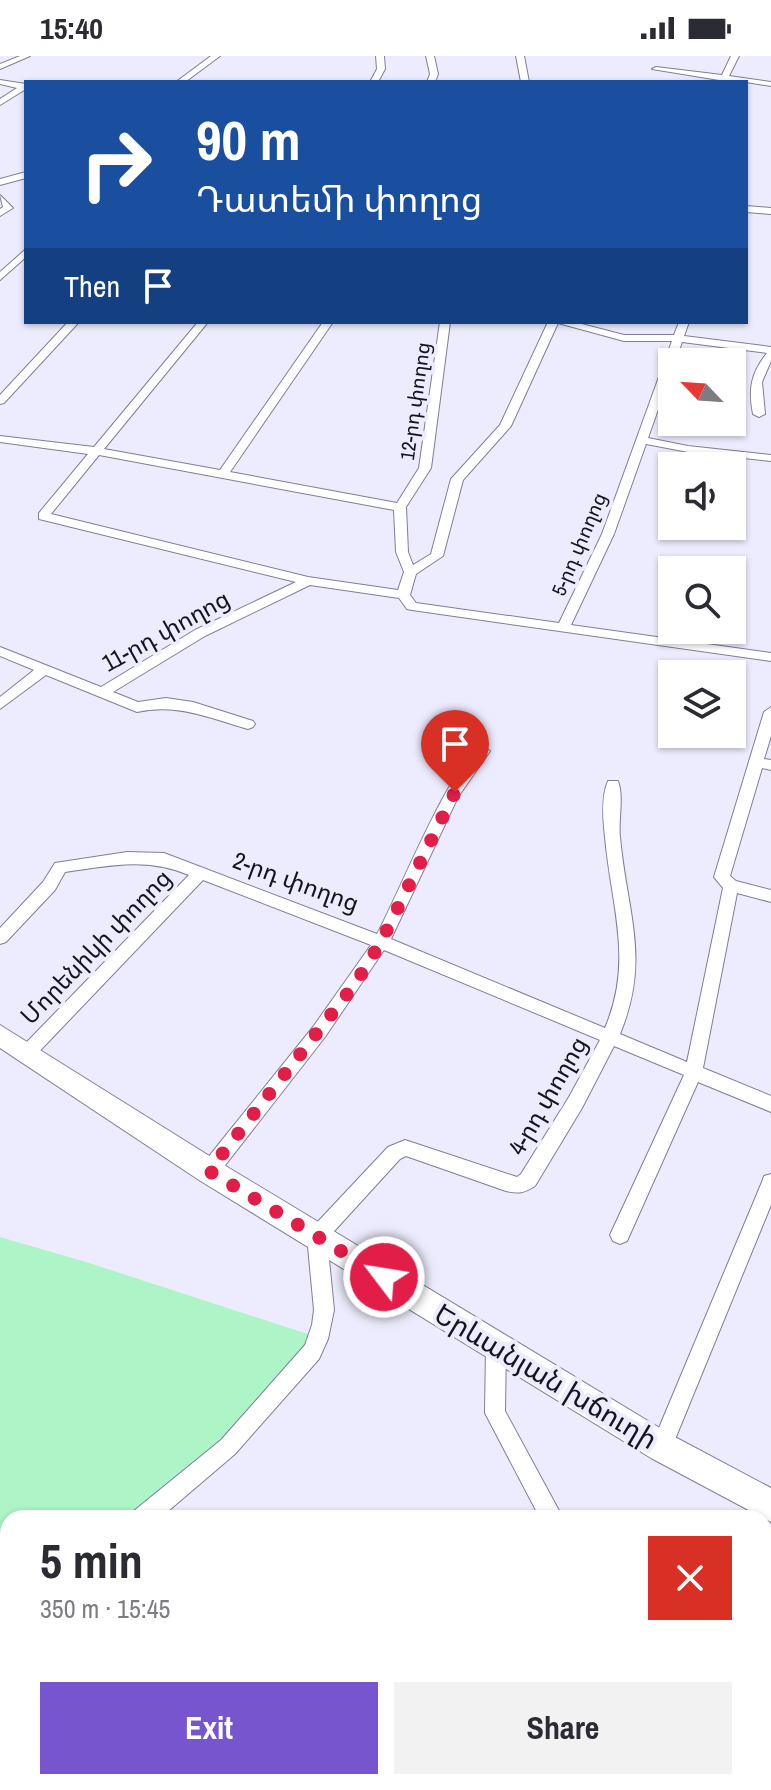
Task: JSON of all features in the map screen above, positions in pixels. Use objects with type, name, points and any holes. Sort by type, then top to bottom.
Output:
[{"type":"main road","name":"Երևանյան խճուղի","points":[[0,1035],[209,1171],[662,1447],[771,1506]]},
{"type":"street","points":[[0,67],[26,56]]},
{"type":"street","points":[[183,80],[216,56]]},
{"type":"street","points":[[375,80],[381,69],[380,56]]},
{"type":"street","points":[[430,56],[434,74],[432,80]]},
{"type":"street","points":[[520,56],[525,80]]},
{"type":"street","points":[[654,80],[656,56]]},
{"type":"street","points":[[656,69],[723,80],[735,56]]},
{"type":"street","points":[[0,82],[24,86]]},
{"type":"street","points":[[748,82],[771,84]]},
{"type":"street","points":[[0,103],[24,87]]},
{"type":"street","points":[[0,182],[24,176]]},
{"type":"street","points":[[0,198],[8,208],[0,213]]},
{"type":"street","points":[[748,209],[771,211]]},
{"type":"street","points":[[0,277],[24,254]]},
{"type":"street","points":[[0,401],[72,324]]},
{"type":"street","points":[[201,324],[43,516],[308,581],[403,595],[412,606],[563,628]]},
{"type":"street","points":[[223,474],[327,324]]},
{"type":"street","name":"12-րդ փողոց","points":[[400,507],[425,468],[445,324]]},
{"type":"street","points":[[410,572],[437,556],[457,479],[505,426],[552,324]]},
{"type":"street","points":[[570,324],[624,338],[678,338],[771,352],[755,376],[753,387],[759,414]]},
{"type":"street","name":"5-րդ փողոց","points":[[683,324],[608,534],[563,628],[771,657]]},
{"type":"street","points":[[0,439],[95,451],[400,507],[402,552],[410,572],[403,595]]},
{"type":"street","points":[[642,440],[688,449],[771,458]]},
{"type":"street","name":"11-րդ փողոց","points":[[0,651],[101,693],[200,633],[308,581]]},
{"type":"street","points":[[0,704],[44,669]]},
{"type":"street","points":[[101,693],[137,707],[157,701],[173,701],[248,724]]},
{"type":"street","points":[[771,712],[722,877],[731,886],[771,896]]},
{"type":"street","points":[[209,1171],[355,984],[381,942],[441,815],[468,769],[483,751]]},
{"type":"street","points":[[755,762],[771,765]]},
{"type":"street","name":"4-րդ փողոց","points":[[317,1236],[394,1153],[405,1148],[506,1183],[519,1186],[528,1180],[611,1036],[625,1000],[629,962],[609,814],[613,785]]},
{"type":"street","name":"2-րդ փողոց","points":[[0,938],[49,886],[60,867],[127,858],[164,859],[381,942],[771,1104]]},
{"type":"street","name":"Մորենիկի փողոց","points":[[27,1053],[199,874]]},
{"type":"street","points":[[620,1235],[694,1072],[731,886]]},
{"type":"street","points":[[662,1447],[771,1182]]},
{"type":"street","points":[[153,1510],[228,1447],[322,1337],[324,1314],[317,1236]]},
{"type":"street","points":[[496,1346],[495,1413],[548,1510]]},
{"type":"green space","points":[[0,1237],[314,1336],[217,1449],[142,1510],[0,1510]]},
{"type":"route","points":[[384,1277],[209,1171],[355,984],[381,942],[455,792]]}]
